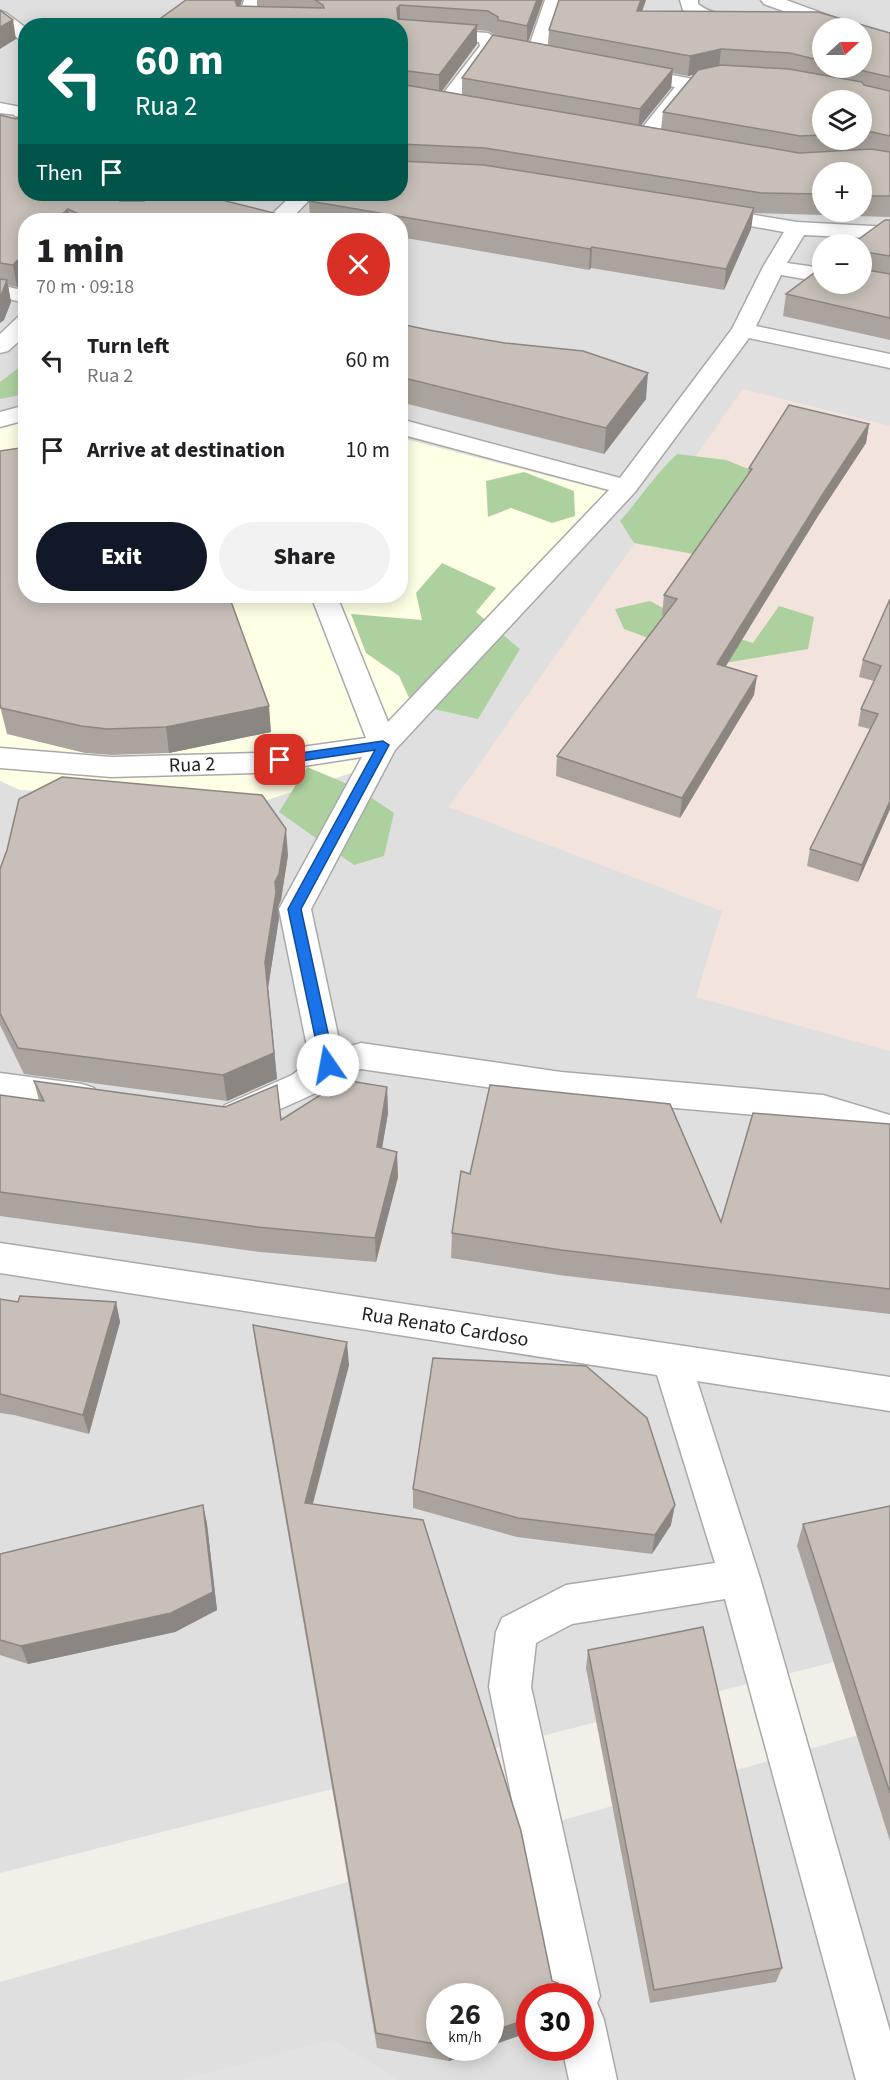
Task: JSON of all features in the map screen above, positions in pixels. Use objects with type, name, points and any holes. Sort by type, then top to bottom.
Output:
[{"type":"street","points":[[492,112],[440,103],[511,50],[554,0]]},
{"type":"street","points":[[689,0],[689,6],[699,15],[719,21],[752,21]]},
{"type":"street","points":[[770,0],[805,6],[822,18]]},
{"type":"street","points":[[774,21],[812,22]]},
{"type":"street","points":[[511,50],[556,59]]},
{"type":"street","points":[[611,69],[688,84],[708,79]]},
{"type":"street","points":[[644,138],[688,84]]},
{"type":"street","points":[[621,134],[668,142]]},
{"type":"street","points":[[283,213],[296,201]]},
{"type":"street","points":[[693,211],[797,228],[890,233]]},
{"type":"street","points":[[328,1065],[295,909],[383,745],[626,486],[743,330],[774,267],[797,228]]},
{"type":"street","points":[[774,267],[812,273]]},
{"type":"street","points":[[0,346],[18,329]]},
{"type":"street","points":[[743,330],[890,361]]},
{"type":"street","points":[[0,420],[18,414]]},
{"type":"street","points":[[408,428],[626,486]]},
{"type":"street","points":[[327,603],[383,745]]},
{"type":"street","name":"Rua 2","points":[[0,758],[111,767],[260,763],[383,745]]},
{"type":"street","points":[[206,1114],[229,1117],[304,1084],[328,1065],[361,1056],[561,1085],[823,1108],[890,1128]]},
{"type":"street","points":[[0,1086],[115,1101]]},
{"type":"street","name":"Rua Renato Cardoso","points":[[0,1258],[890,1394]]},
{"type":"street","points":[[672,1362],[740,1578],[880,2080]]},
{"type":"street","points":[[573,1983],[510,1687],[517,1632],[566,1605],[740,1578]]},
{"type":"street","points":[[589,2061],[593,2080]]},
{"type":"lane","points":[[247,18],[252,0]]},
{"type":"lane","points":[[0,16],[18,30]]},
{"type":"lane","points":[[408,33],[488,38],[511,50]]},
{"type":"lane","points":[[0,108],[18,111]]},
{"type":"lane","points":[[0,291],[18,295]]},
{"type":"shaded area","points":[[0,0],[890,0],[890,1648],[0,1873]]},
{"type":"shaded area","points":[[743,389],[890,426],[890,1051],[696,997],[722,911],[449,807]]},
{"type":"shaded area","points":[[18,422],[18,603],[408,603],[408,440],[607,491],[370,767],[261,802],[20,790],[0,781],[0,428]]},
{"type":"shaded area","points":[[890,1726],[890,2080],[0,2080],[0,1982]]},
{"type":"shaded area","points":[[333,2040],[400,2080],[180,2080]]},
{"type":"green space","points":[[18,368],[18,395],[0,399],[0,382]]},
{"type":"green space","points":[[677,454],[726,460],[771,478],[704,556],[634,543],[620,521]]},
{"type":"green space","points":[[524,472],[574,491],[575,516],[552,523],[511,508],[488,517],[486,481]]},
{"type":"green space","points":[[442,563],[496,588],[476,612],[520,649],[478,719],[412,704],[399,676],[366,653],[351,614],[422,620],[416,593]]},
{"type":"green space","points":[[650,601],[695,625],[753,643],[779,606],[814,617],[808,649],[719,664],[624,629],[615,609]]},
{"type":"green space","points":[[307,767],[357,788],[394,813],[384,856],[354,865],[279,812]]},
{"type":"building","points":[[186,0],[235,0],[237,6],[324,8],[315,0],[537,0],[527,26],[498,20],[498,17],[488,11],[400,5],[397,8],[398,18],[161,18]]},
{"type":"building","points":[[559,0],[641,0],[637,11],[818,12],[839,18],[812,18],[812,58],[790,53],[721,49],[690,56],[549,30]]},
{"type":"building","points":[[0,10],[13,20],[0,27]]},
{"type":"building","points":[[408,20],[477,25],[439,75],[408,71]]},
{"type":"building","points":[[872,28],[890,33],[890,77],[872,73]]},
{"type":"building","points":[[493,35],[673,69],[640,109],[462,78]]},
{"type":"building","points":[[721,65],[789,69],[812,73],[812,78],[840,78],[890,91],[890,136],[872,132],[872,90],[812,90],[812,135],[800,136],[663,112],[698,70]]},
{"type":"building","points":[[408,85],[799,153],[872,149],[890,152],[890,196],[872,196],[872,162],[812,162],[812,194],[761,193],[485,148],[408,144]]},
{"type":"building","points":[[0,115],[18,118],[18,201],[226,201],[274,213],[76,213],[68,209],[64,213],[18,213],[18,260],[13,265],[0,263]]},
{"type":"building","points":[[408,161],[484,165],[754,208],[726,269],[592,247],[590,249],[408,218],[408,213],[379,213],[309,201],[408,201]]},
{"type":"building","points":[[885,220],[890,220],[890,256],[872,253],[872,234],[866,234]]},
{"type":"building","points":[[872,271],[890,274],[890,318],[786,294],[812,274],[812,294],[872,294]]},
{"type":"building","points":[[0,279],[7,280],[0,298]]},
{"type":"building","points":[[408,326],[505,343],[583,351],[648,373],[606,428],[408,379]]},
{"type":"building","points":[[789,405],[869,424],[717,664],[757,676],[682,798],[557,756],[677,599],[664,595],[752,469],[749,468]]},
{"type":"building","points":[[18,448],[18,603],[232,603],[269,706],[166,727],[107,729],[81,726],[1,708],[0,451]]},
{"type":"building","points":[[890,599],[890,801],[862,865],[810,849],[878,714],[861,709],[881,666],[863,660]]},
{"type":"building","points":[[62,777],[262,795],[286,829],[279,874],[275,882],[276,892],[265,962],[274,1053],[223,1075],[18,1048],[0,1013],[0,869],[19,799]]},
{"type":"building","points":[[344,1080],[387,1087],[377,1147],[397,1152],[375,1238],[257,1227],[0,1192],[0,1095],[44,1101],[34,1081],[225,1107],[277,1085],[281,1120]]},
{"type":"building","points":[[490,1085],[670,1104],[721,1222],[753,1113],[890,1124],[890,1289],[561,1250],[452,1233],[461,1171],[470,1174]]},
{"type":"building","points":[[20,1296],[116,1302],[83,1415],[0,1394],[0,1299],[18,1302]]},
{"type":"building","points":[[253,1325],[347,1342],[305,1503],[423,1520],[521,1831],[552,1981],[558,1983],[516,1983],[516,2023],[504,2027],[504,1983],[426,1983],[426,2042],[376,2033]]},
{"type":"building","points":[[433,1358],[586,1366],[647,1418],[675,1505],[655,1535],[518,1518],[413,1489]]},
{"type":"building","points":[[203,1505],[213,1592],[171,1613],[21,1646],[0,1640],[0,1554]]},
{"type":"building","points":[[890,1506],[890,1793],[803,1524]]},
{"type":"building","points":[[703,1627],[782,1968],[654,1990],[588,1650]]},
{"type":"route","points":[[280,760],[383,745],[295,909],[328,1065]]}]
